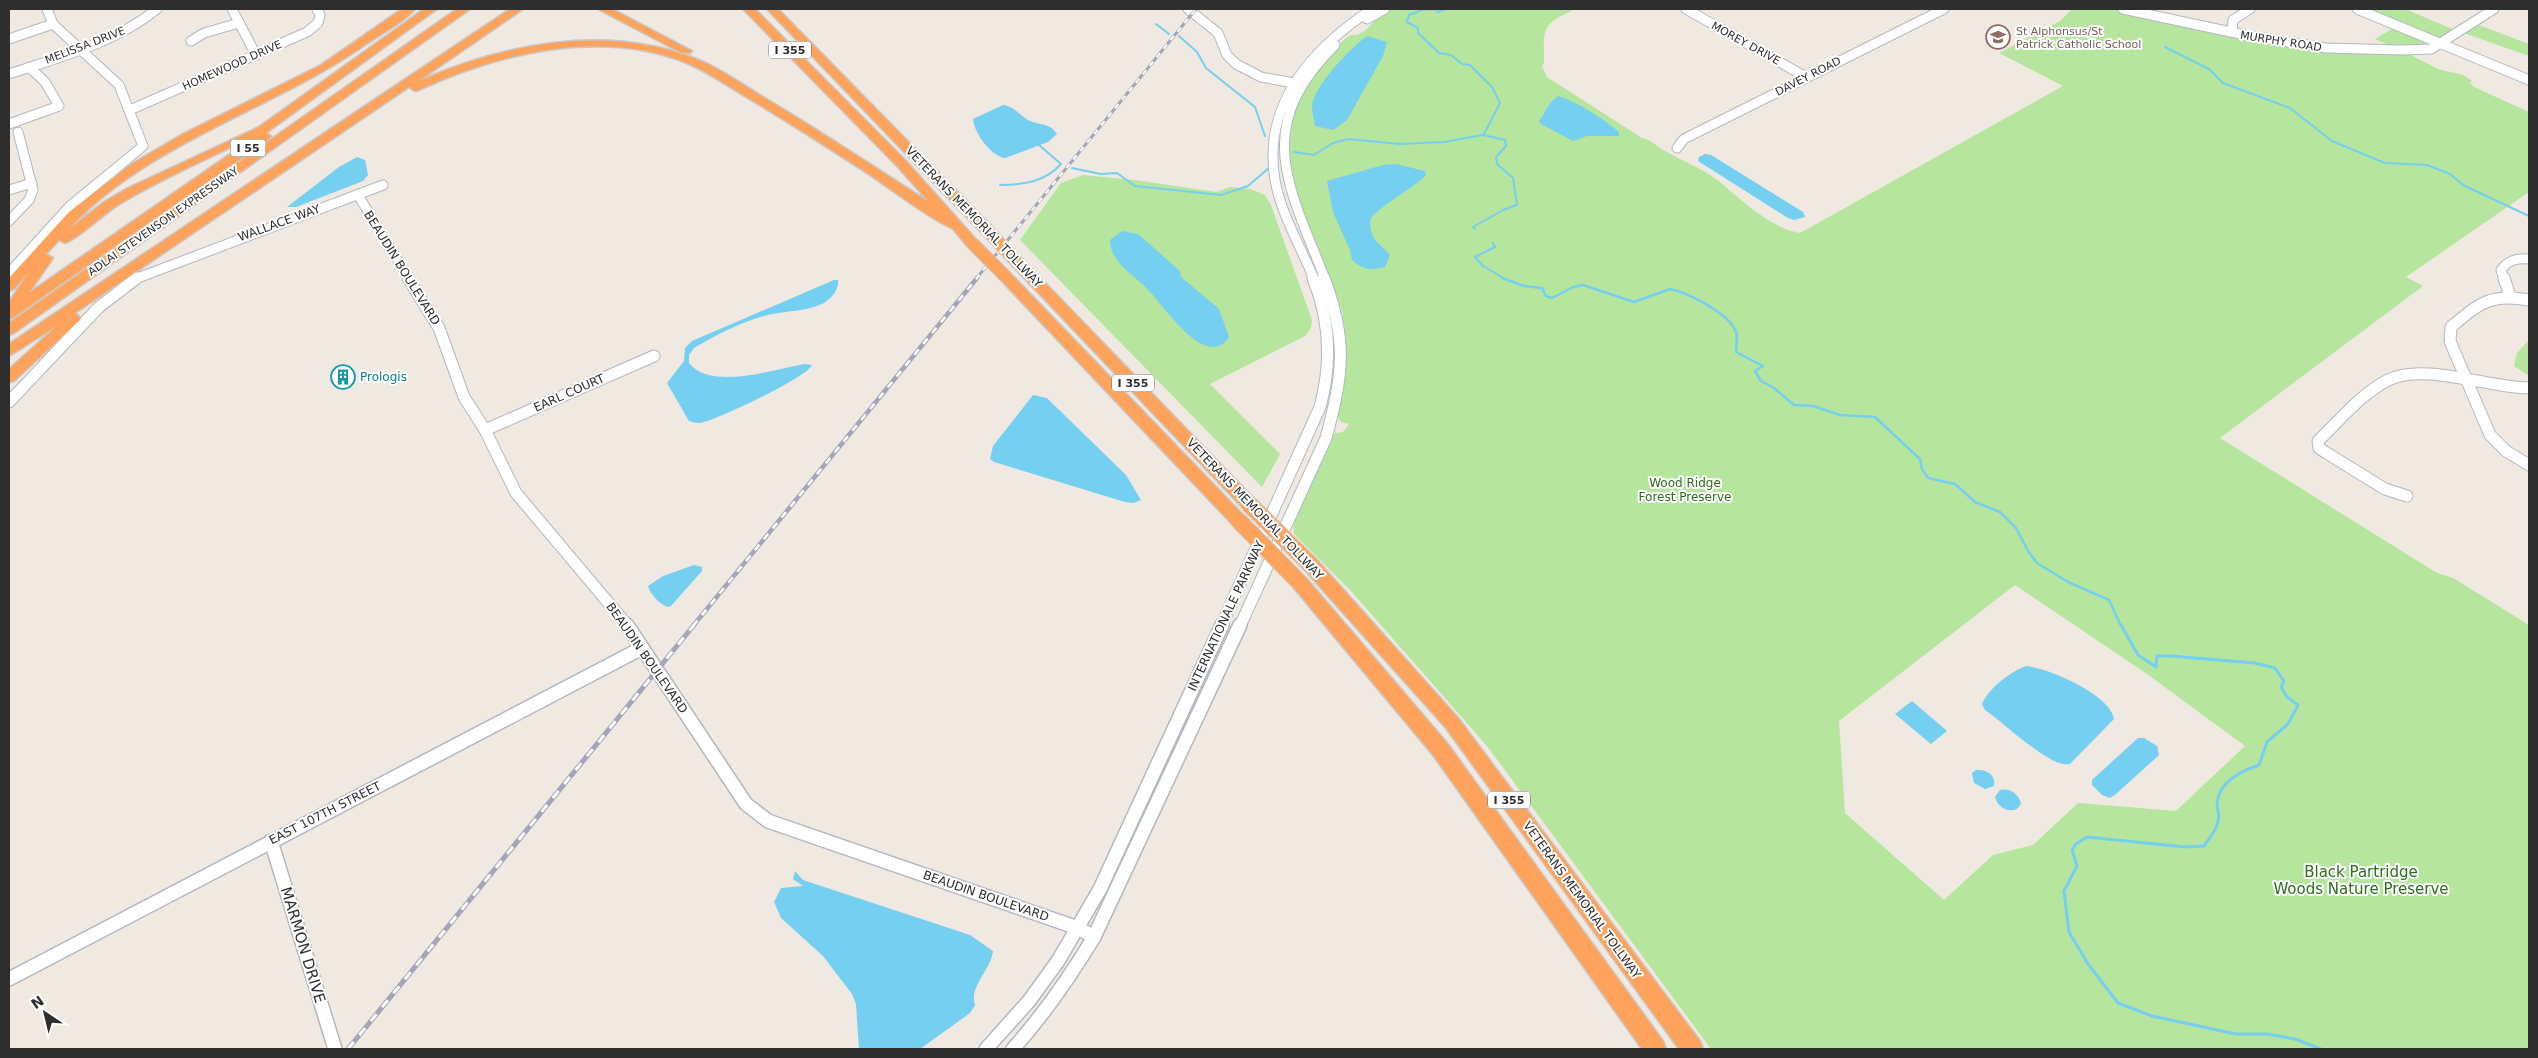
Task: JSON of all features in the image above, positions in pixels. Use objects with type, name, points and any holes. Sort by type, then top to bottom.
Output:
[{"type":"highway","points":[[9,286],[74,215],[134,168],[187,137],[325,67],[409,9]]},
{"type":"highway","name":"ADLAI STEVENSON EXPRESSWAY","points":[[9,313],[447,9]]},
{"type":"highway","name":"ADLAI STEVENSON EXPRESSWAY","points":[[9,330],[464,9]]},
{"type":"highway","points":[[9,350],[517,9]]},
{"type":"highway","points":[[604,9],[724,72],[778,110]]},
{"type":"highway","name":"VETERANS MEMORIAL TOLLWAY","points":[[749,9],[902,164],[974,245],[1300,584],[1440,749],[1655,1049]]},
{"type":"highway","name":"VETERANS MEMORIAL TOLLWAY","points":[[772,9],[1249,504],[1310,564],[1452,723],[1692,1049]]},
{"type":"highway","points":[[781,9],[796,32]]},
{"type":"highway","points":[[122,235],[272,123],[428,11]]},
{"type":"highway","points":[[345,126],[418,86],[476,63],[548,48],[588,45],[637,47],[677,56],[703,66],[778,110],[903,189],[956,226]]},
{"type":"highway","points":[[9,350],[19,338],[137,247],[369,76]]},
{"type":"highway","points":[[9,313],[45,260],[88,219],[140,187],[272,123]]},
{"type":"highway","points":[[9,377],[72,319],[184,234]]},
{"type":"street","points":[[9,273],[59,216],[97,182],[143,146],[119,85],[53,24],[47,9]]},
{"type":"street","name":"MELISSA DRIVE","points":[[9,74],[124,31],[148,18],[157,9]]},
{"type":"street","points":[[232,9],[256,55]]},
{"type":"street","name":"HOMEWOOD DRIVE","points":[[130,110],[316,27],[320,19],[316,9]]},
{"type":"street","points":[[1188,9],[1214,29],[1222,41],[1223,49],[1236,64],[1260,76],[1297,84]]},
{"type":"street","name":"INTERNATIONALE PARKWAY","points":[[986,1049],[1029,1001],[1058,961],[1100,889],[1295,470],[1316,420],[1325,392],[1328,346],[1325,317],[1319,295],[1276,181],[1278,113],[1312,57],[1325,44],[1372,9]]},
{"type":"street","name":"INTERNATIONALE PARKWAY","points":[[1297,84],[1351,30],[1385,9]]},
{"type":"street","name":"MOREY DRIVE","points":[[1686,9],[1806,76]]},
{"type":"street","name":"DAVEY ROAD","points":[[1677,148],[1684,138],[1944,9]]},
{"type":"street","name":"MURPHY ROAD","points":[[2123,9],[2137,10],[2232,32],[2326,48],[2410,50],[2431,49],[2441,44]]},
{"type":"street","points":[[2232,32],[2233,20],[2250,9]]},
{"type":"street","points":[[2358,9],[2529,80]]},
{"type":"street","points":[[2441,44],[2494,9]]},
{"type":"street","points":[[191,40],[204,33],[239,23]]},
{"type":"street","points":[[9,39],[53,24]]},
{"type":"street","points":[[9,124],[59,106],[45,82],[29,67]]},
{"type":"street","points":[[9,220],[32,196],[32,183],[18,132]]},
{"type":"street","points":[[9,148],[21,144]]},
{"type":"street","name":"INTERNATIONALE PARKWAY","points":[[1013,1049],[1047,1009],[1094,937],[1326,438],[1335,401],[1341,361],[1337,316],[1333,298],[1288,185],[1278,149]]},
{"type":"street","points":[[9,190],[32,183]]},
{"type":"street","name":"WALLACE WAY","points":[[9,402],[110,297],[136,278],[175,261],[383,185]]},
{"type":"street","name":"BEAUDIN BOULEVARD","points":[[358,194],[439,328],[461,390],[485,430],[516,493],[623,619],[746,804],[768,821],[1078,928],[1094,937]]},
{"type":"street","points":[[2510,296],[2501,270],[2515,260],[2529,259]]},
{"type":"street","points":[[2529,300],[2510,296],[2486,299],[2451,327],[2450,341],[2490,435],[2506,451],[2529,464]]},
{"type":"street","name":"EARL COURT","points":[[485,430],[654,356]]},
{"type":"street","points":[[2407,496],[2385,489],[2325,452],[2319,448],[2318,441],[2373,391],[2390,379],[2411,373],[2529,388]]},
{"type":"street","name":"EAST 107TH STREET","points":[[9,979],[642,648]]},
{"type":"street","name":"MARMON DRIVE","points":[[271,841],[335,1049]]},
{"type":"green space","name":"Wood Ridge Forest Preserve","points":[[1391,9],[1571,9],[1572,11],[1554,20],[1546,30],[1544,36],[1544,63],[1542,66],[1547,77],[1642,138],[1649,140],[1665,151],[1710,175],[1766,219],[1788,230],[1800,233],[2063,86],[1999,53],[2060,21],[2072,9],[2117,9],[2245,36],[2403,51],[2438,69],[2463,75],[2472,81],[2470,83],[2474,87],[2529,112],[2529,192],[2406,277],[2423,286],[2220,438],[2437,573],[2453,578],[2529,625],[2529,1049],[1711,1049],[1487,746],[1352,592],[1294,534],[1293,523],[1328,440],[1335,433],[1343,432],[1349,424],[1341,422],[1337,415],[1346,364],[1342,312],[1296,193],[1290,163],[1290,133],[1298,103],[1315,73],[1327,58],[1347,37],[1358,35],[1365,31],[1379,15]],"holes":[[[2015,585],[2147,674],[2245,746],[2176,811],[2078,803],[2033,845],[1993,855],[1944,900],[1845,813],[1839,721]]]},
{"type":"green space","points":[[2365,9],[2405,9],[2457,31],[2438,39]]},
{"type":"green space","points":[[2476,24],[2529,44],[2529,56],[2464,33]]},
{"type":"green space","points":[[2395,27],[2427,42],[2426,44],[2396,48],[2375,39]]},
{"type":"green space","points":[[1083,175],[1135,180],[1216,192],[1230,187],[1250,189],[1265,195],[1271,205],[1312,320],[1311,328],[1305,336],[1210,384],[1280,454],[1262,487],[1020,240],[1061,183]]},
{"type":"green space","points":[[2529,340],[2529,376],[2514,366],[2517,353]]},
{"type":"water","points":[[1367,36],[1387,42],[1383,56],[1347,120],[1333,130],[1315,126],[1312,106],[1319,88],[1343,58]]},
{"type":"water","points":[[1558,96],[1582,106],[1598,116],[1619,132],[1619,136],[1587,136],[1573,141],[1541,124],[1539,121],[1549,105]]},
{"type":"water","points":[[1003,105],[1013,109],[1032,122],[1051,128],[1057,134],[1048,142],[1005,158],[994,153],[976,131],[973,119]]},
{"type":"water","points":[[1705,154],[1711,155],[1803,212],[1805,217],[1794,220],[1788,218],[1698,161],[1699,157]]},
{"type":"water","points":[[357,157],[365,160],[368,175],[363,181],[296,207],[287,207],[339,167]]},
{"type":"water","points":[[1396,164],[1425,171],[1426,175],[1371,219],[1370,223],[1374,238],[1390,255],[1385,267],[1367,269],[1352,260],[1350,250],[1333,212],[1327,181],[1383,165]]},
{"type":"water","points":[[1122,231],[1138,234],[1180,271],[1181,277],[1219,309],[1229,337],[1220,345],[1210,347],[1198,342],[1187,333],[1114,256],[1110,240]]},
{"type":"water","points":[[834,280],[838,280],[836,291],[822,304],[752,320],[694,348],[689,355],[689,363],[699,371],[712,376],[744,376],[805,364],[812,365],[795,379],[741,407],[700,423],[689,421],[667,383],[684,361],[685,348],[692,341]]},
{"type":"water","points":[[1033,395],[1047,398],[1126,475],[1141,500],[1133,503],[1125,502],[994,462],[990,459],[993,446]]},
{"type":"water","points":[[694,565],[702,567],[702,571],[671,606],[664,606],[648,586],[663,576]]},
{"type":"water","points":[[2026,666],[2049,672],[2078,684],[2091,692],[2110,710],[2114,719],[2070,764],[2062,764],[2039,752],[1985,710],[1982,704],[1985,698],[2001,681],[2013,672]]},
{"type":"water","points":[[1912,701],[1947,731],[1931,744],[1895,714]]},
{"type":"water","points":[[2138,738],[2144,738],[2157,746],[2159,755],[2116,794],[2110,798],[2102,795],[2092,785],[2092,780]]},
{"type":"water","points":[[1976,770],[1990,774],[1994,779],[1994,786],[1985,789],[1974,783],[1972,773]]},
{"type":"water","points":[[2000,790],[2011,791],[2016,795],[2021,804],[2017,809],[2006,810],[1998,804],[1995,797]]},
{"type":"water","points":[[795,871],[803,880],[970,935],[993,951],[975,991],[975,1005],[970,1013],[920,1049],[859,1049],[856,1004],[852,994],[823,956],[781,918],[774,902],[781,888],[803,886],[793,879]]},
{"type":"waterway","points":[[1446,9],[1438,12],[1435,9],[1422,10],[1409,15],[1407,22],[1418,28],[1418,33],[1439,53],[1451,55],[1462,64],[1470,65],[1492,87],[1500,103],[1484,134]]},
{"type":"waterway","points":[[1156,24],[1169,34]]},
{"type":"waterway","points":[[1179,36],[1197,52],[1206,68],[1255,107],[1265,136]]},
{"type":"waterway","points":[[2165,47],[2209,69],[2223,83],[2290,108],[2332,141],[2385,163],[2427,165],[2450,174],[2463,185],[2529,216]]},
{"type":"waterway","points":[[1294,152],[1314,155],[1333,143],[1348,139],[1400,144],[1444,142],[1483,135],[1505,140],[1506,146],[1496,157],[1497,164],[1513,178],[1517,205],[1503,210],[1473,227],[1475,229]]},
{"type":"waterway","points":[[1000,185],[1041,179],[1061,164],[1039,145]]},
{"type":"waterway","points":[[1072,168],[1101,174],[1117,173],[1135,186],[1221,195],[1248,186],[1270,167]]},
{"type":"waterway","points":[[1493,243],[1495,247],[1475,257],[1483,266],[1505,279]]},
{"type":"waterway","points":[[1502,278],[1524,286],[1542,288],[1546,296],[1552,298],[1573,287],[1583,285],[1634,302],[1670,289],[1697,299],[1717,311],[1732,325],[1737,334],[1736,352],[1763,366],[1755,371],[1761,381],[1774,388],[1794,405],[1813,406],[1840,415],[1875,417],[1920,459],[1922,469],[1928,478],[1955,484],[1975,502],[2000,512],[2016,528],[2028,551],[2037,563],[2068,582],[2109,600],[2121,626]]},
{"type":"waterway","points":[[2121,625],[2138,655],[2156,667],[2157,656],[2170,656],[2255,663],[2275,668],[2284,681],[2281,687],[2287,697],[2298,705],[2288,724],[2267,742],[2259,765],[2232,778],[2222,789],[2217,803],[2219,817],[2217,825],[2204,846],[2185,847],[2087,837],[2076,844],[2072,850],[2077,866],[2064,891],[2069,932],[2088,964],[2118,1003],[2152,1016],[2236,1034],[2267,1034],[2295,1039],[2321,1049]]},
{"type":"railway","points":[[976,279],[1196,9]]},
{"type":"railway","points":[[693,626],[977,278]]},
{"type":"railway","points":[[348,1049],[694,625]]},
{"type":"place","name":"St Alphonsus/St Patrick Catholic School","points":[[1998,37]]},
{"type":"place","name":"Prologis","points":[[343,377]]},
{"type":"park label","name":"Black Partridge Woods Nature Preserve","points":[[2361,880]]}]
